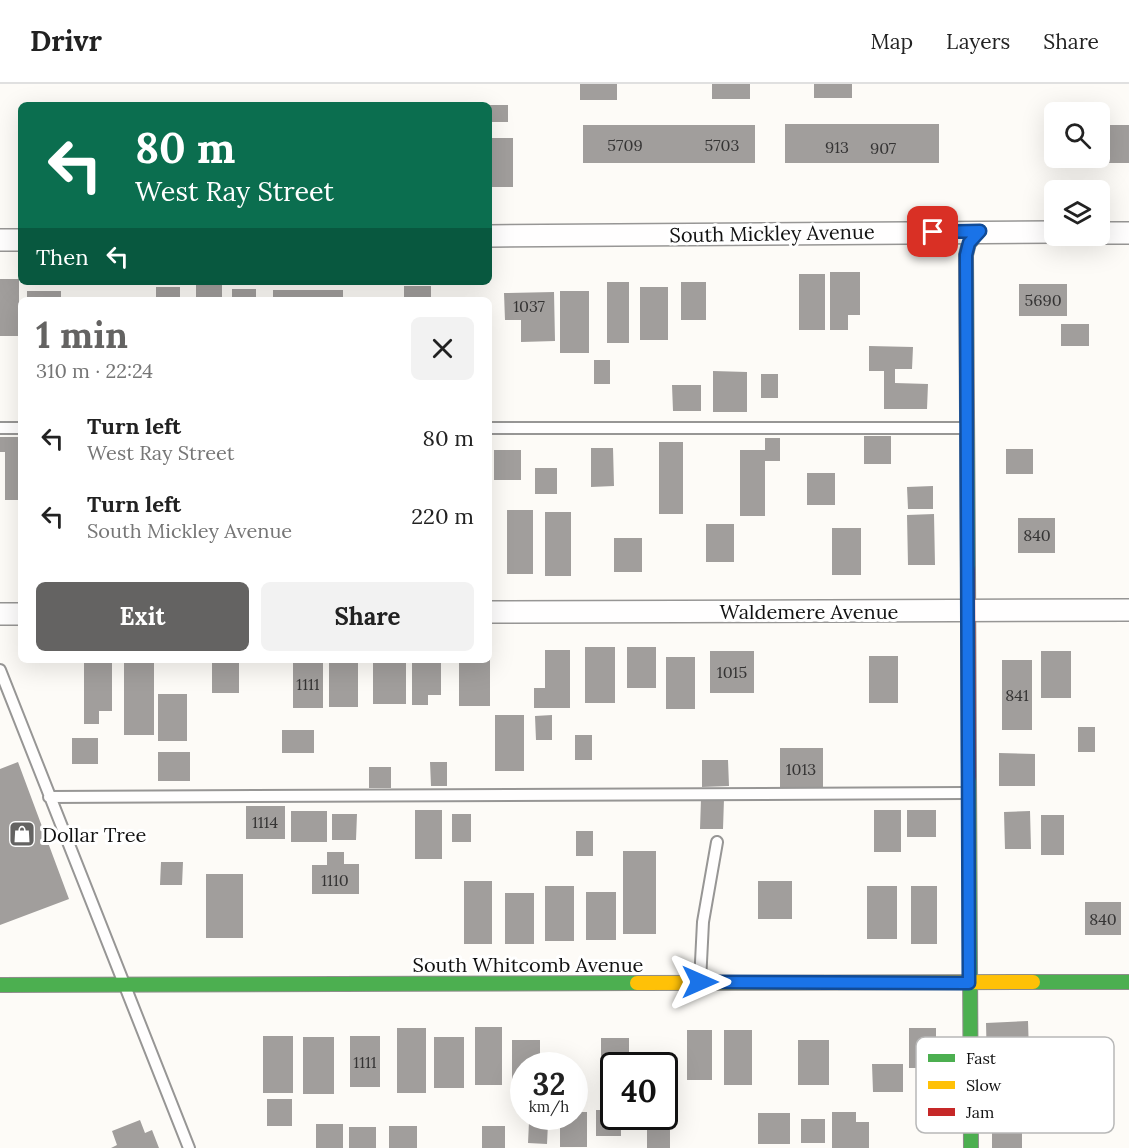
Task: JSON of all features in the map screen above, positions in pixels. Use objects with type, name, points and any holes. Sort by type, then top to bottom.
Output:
[{"type":"street","points":[[969,1037],[966,255],[969,243],[980,231]]},
{"type":"street","name":"South Mickley Avenue","points":[[492,236],[1044,232]]},
{"type":"street","points":[[1110,233],[1129,233]]},
{"type":"street","points":[[0,240],[18,240]]},
{"type":"street","name":"Waldemere Avenue","points":[[492,612],[1129,610]]},
{"type":"street","points":[[0,614],[18,614]]},
{"type":"street","name":"South Whitcomb Avenue","points":[[0,985],[1129,982]]},
{"type":"street","points":[[970,1133],[970,1148]]},
{"type":"lane","points":[[0,428],[18,428]]},
{"type":"lane","points":[[492,428],[967,428]]},
{"type":"lane","points":[[0,670],[189,1148]]},
{"type":"lane","points":[[49,797],[968,793]]},
{"type":"lane","points":[[700,982],[703,922],[717,842]]},
{"type":"building","points":[[580,84],[617,84],[617,100],[580,100]]},
{"type":"building","points":[[712,84],[750,84],[750,99],[712,99]]},
{"type":"building","points":[[814,84],[852,84],[852,98],[814,98]]},
{"type":"building","points":[[492,105],[508,105],[508,122],[492,122]]},
{"type":"building","points":[[785,124],[939,124],[939,163],[785,163]]},
{"type":"building","points":[[583,125],[755,125],[755,163],[583,163]]},
{"type":"building","points":[[1110,125],[1129,125],[1129,163],[1110,163]]},
{"type":"building","points":[[492,138],[513,138],[513,187],[492,187]]},
{"type":"building","points":[[830,272],[860,272],[860,315],[848,315],[848,330],[830,330]]},
{"type":"building","points":[[799,274],[825,274],[825,330],[799,330]]},
{"type":"building","points":[[0,279],[18,279],[18,336],[0,336]]},
{"type":"building","points":[[607,282],[629,282],[629,343],[607,343]]},
{"type":"building","points":[[681,282],[706,282],[706,320],[681,320]]},
{"type":"building","points":[[1019,284],[1067,284],[1067,316],[1019,316]]},
{"type":"building","points":[[196,285],[222,285],[222,297],[196,297]]},
{"type":"building","points":[[404,286],[431,286],[431,297],[404,297]]},
{"type":"building","points":[[156,287],[180,287],[180,297],[156,297]]},
{"type":"building","points":[[640,287],[668,287],[668,340],[640,340]]},
{"type":"building","points":[[232,289],[256,289],[256,297],[232,297]]},
{"type":"building","points":[[273,290],[343,290],[343,297],[273,297]]},
{"type":"building","points":[[27,291],[61,291],[61,297],[27,297]]},
{"type":"building","points":[[560,291],[589,291],[589,353],[560,353]]},
{"type":"building","points":[[554,292],[555,341],[521,342],[521,320],[505,320],[504,293]]},
{"type":"building","points":[[1061,324],[1089,324],[1089,346],[1061,346]]},
{"type":"building","points":[[869,346],[913,347],[912,369],[895,369],[895,383],[928,384],[927,409],[884,409],[884,371],[869,371]]},
{"type":"building","points":[[594,360],[610,360],[610,384],[594,384]]},
{"type":"building","points":[[713,371],[747,372],[747,412],[713,412]]},
{"type":"building","points":[[761,374],[778,374],[778,398],[761,398]]},
{"type":"building","points":[[672,385],[701,385],[701,411],[673,411]]},
{"type":"building","points":[[864,436],[891,436],[891,464],[864,464]]},
{"type":"building","points":[[0,437],[18,437],[18,500],[5,500],[5,452],[0,452]]},
{"type":"building","points":[[765,438],[780,438],[780,461],[765,461],[765,516],[740,516],[740,450],[765,450]]},
{"type":"building","points":[[659,442],[683,442],[683,514],[659,514]]},
{"type":"building","points":[[591,448],[613,448],[614,486],[591,487]]},
{"type":"building","points":[[1006,449],[1033,449],[1033,474],[1006,474]]},
{"type":"building","points":[[494,450],[521,450],[521,480],[494,480]]},
{"type":"building","points":[[535,468],[557,468],[557,494],[535,494]]},
{"type":"building","points":[[807,473],[835,473],[835,505],[807,505]]},
{"type":"building","points":[[933,486],[933,509],[908,509],[907,487]]},
{"type":"building","points":[[507,510],[533,510],[533,574],[507,574]]},
{"type":"building","points":[[545,512],[571,512],[571,576],[545,576]]},
{"type":"building","points":[[934,514],[935,565],[908,565],[907,515]]},
{"type":"building","points":[[1018,518],[1055,518],[1055,553],[1018,553]]},
{"type":"building","points":[[706,524],[734,524],[734,562],[706,562]]},
{"type":"building","points":[[832,528],[861,528],[861,575],[832,575]]},
{"type":"building","points":[[614,538],[642,538],[642,572],[614,572]]},
{"type":"building","points":[[585,647],[615,647],[615,703],[585,703]]},
{"type":"building","points":[[627,647],[656,647],[656,688],[627,688]]},
{"type":"building","points":[[545,650],[570,650],[570,708],[534,708],[534,688],[545,688]]},
{"type":"building","points":[[710,651],[754,651],[754,693],[710,693]]},
{"type":"building","points":[[1041,651],[1071,651],[1071,698],[1041,698]]},
{"type":"building","points":[[869,656],[898,656],[898,703],[869,703]]},
{"type":"building","points":[[666,657],[695,657],[695,709],[666,709]]},
{"type":"building","points":[[1002,660],[1032,660],[1032,730],[1002,730]]},
{"type":"building","points":[[84,663],[112,663],[112,711],[99,711],[99,724],[84,724]]},
{"type":"building","points":[[124,663],[154,663],[154,735],[124,735]]},
{"type":"building","points":[[212,663],[239,663],[239,693],[212,693]]},
{"type":"building","points":[[293,663],[323,663],[323,708],[293,708]]},
{"type":"building","points":[[329,663],[358,663],[358,707],[329,707]]},
{"type":"building","points":[[373,663],[406,663],[406,704],[373,704]]},
{"type":"building","points":[[412,663],[441,663],[441,695],[428,695],[428,705],[412,705]]},
{"type":"building","points":[[459,663],[490,663],[490,706],[459,706]]},
{"type":"building","points":[[158,694],[187,694],[187,741],[158,741]]},
{"type":"building","points":[[495,715],[524,715],[524,771],[495,771]]},
{"type":"building","points":[[552,715],[552,740],[536,740],[535,716]]},
{"type":"building","points":[[1078,727],[1095,727],[1095,752],[1078,752]]},
{"type":"building","points":[[282,730],[314,730],[314,753],[282,753]]},
{"type":"building","points":[[575,735],[592,735],[592,760],[575,760]]},
{"type":"building","points":[[72,738],[98,738],[98,764],[72,764]]},
{"type":"building","points":[[780,748],[823,748],[823,789],[780,789]]},
{"type":"building","points":[[158,752],[190,752],[190,781],[158,781]]},
{"type":"building","points":[[999,753],[1035,754],[1035,786],[999,786]]},
{"type":"building","points":[[702,760],[728,760],[729,786],[702,787]]},
{"type":"building","name":"Dollar Tree","points":[[18,762],[69,899],[0,925],[0,769]]},
{"type":"building","points":[[430,762],[447,762],[447,786],[431,786]]},
{"type":"building","points":[[369,767],[391,767],[391,788],[369,788]]},
{"type":"building","points":[[701,799],[724,799],[723,829],[700,829]]},
{"type":"building","points":[[246,806],[285,806],[285,839],[246,839]]},
{"type":"building","points":[[415,810],[442,810],[442,859],[415,859]]},
{"type":"building","points":[[874,810],[901,810],[901,852],[874,852]]},
{"type":"building","points":[[907,810],[936,810],[936,837],[907,837]]},
{"type":"building","points":[[291,811],[327,811],[327,842],[291,842]]},
{"type":"building","points":[[1030,811],[1031,849],[1005,849],[1004,812]]},
{"type":"building","points":[[332,814],[357,814],[356,840],[332,840]]},
{"type":"building","points":[[452,814],[471,814],[471,842],[452,842]]},
{"type":"building","points":[[1041,815],[1064,815],[1064,855],[1041,855]]},
{"type":"building","points":[[576,831],[593,831],[593,856],[576,856]]},
{"type":"building","points":[[623,851],[656,851],[656,934],[623,934]]},
{"type":"building","points":[[327,852],[344,852],[344,864],[359,864],[359,894],[312,894],[312,865],[327,865]]},
{"type":"building","points":[[161,862],[183,862],[182,885],[160,885]]},
{"type":"building","points":[[206,874],[243,874],[243,938],[206,938]]},
{"type":"building","points":[[464,881],[492,881],[492,944],[464,944]]},
{"type":"building","points":[[758,881],[792,881],[792,919],[758,919]]},
{"type":"building","points":[[545,886],[574,886],[574,941],[545,941]]},
{"type":"building","points":[[867,886],[897,886],[897,939],[867,939]]},
{"type":"building","points":[[911,886],[937,886],[937,944],[911,944]]},
{"type":"building","points":[[586,892],[616,892],[616,940],[586,940]]},
{"type":"building","points":[[505,893],[534,893],[534,944],[505,944]]},
{"type":"building","points":[[1085,902],[1121,902],[1121,935],[1085,935]]},
{"type":"building","points":[[1028,1021],[1028,1037],[986,1037],[986,1023]]},
{"type":"building","points":[[475,1027],[502,1027],[502,1085],[475,1085]]},
{"type":"building","points":[[397,1028],[426,1028],[426,1093],[397,1093]]},
{"type":"building","points":[[909,1028],[936,1028],[936,1037],[916,1037],[916,1068],[909,1068]]},
{"type":"building","points":[[687,1030],[712,1030],[712,1080],[687,1080]]},
{"type":"building","points":[[724,1030],[752,1030],[752,1085],[724,1085]]},
{"type":"building","points":[[263,1036],[293,1036],[293,1093],[263,1093]]},
{"type":"building","points":[[350,1036],[380,1036],[380,1087],[350,1087]]},
{"type":"building","points":[[303,1037],[334,1037],[334,1094],[303,1094]]},
{"type":"building","points":[[434,1037],[464,1037],[464,1088],[434,1088]]},
{"type":"building","points":[[601,1038],[629,1038],[629,1052],[601,1052]]},
{"type":"building","points":[[512,1040],[540,1040],[540,1052],[512,1052]]},
{"type":"building","points":[[798,1040],[829,1040],[829,1085],[798,1085]]},
{"type":"building","points":[[872,1064],[903,1064],[903,1092],[873,1092]]},
{"type":"building","points":[[267,1099],[292,1099],[292,1126],[267,1126]]},
{"type":"building","points":[[596,1110],[600,1110],[600,1130],[621,1130],[621,1136],[596,1136]]},
{"type":"building","points":[[832,1112],[856,1112],[856,1122],[869,1122],[869,1148],[832,1148]]},
{"type":"building","points":[[758,1113],[790,1113],[790,1144],[758,1144]]},
{"type":"building","points":[[801,1119],[825,1119],[825,1143],[801,1143]]},
{"type":"building","points":[[140,1120],[145,1133],[152,1130],[159,1148],[111,1148],[117,1145],[112,1131]]},
{"type":"building","points":[[316,1124],[343,1124],[343,1148],[316,1148]]},
{"type":"building","points":[[389,1126],[417,1126],[417,1148],[389,1148]]},
{"type":"building","points":[[482,1126],[505,1126],[505,1148],[482,1148]]},
{"type":"building","points":[[349,1127],[376,1127],[376,1148],[349,1148]]},
{"type":"building","points":[[529,1130],[548,1130],[547,1144],[528,1143]]},
{"type":"building","points":[[560,1130],[587,1130],[587,1147],[560,1147]]},
{"type":"building","points":[[647,1130],[670,1130],[670,1148],[647,1148]]},
{"type":"building","points":[[992,1133],[1022,1133],[1022,1148],[992,1148]]},
{"type":"traffic: fast","points":[[968,570],[966,255],[969,243],[980,231]]},
{"type":"traffic: fast","points":[[969,777],[970,1037]]},
{"type":"traffic: fast","points":[[1033,982],[1129,982]]},
{"type":"traffic: fast","points":[[0,985],[637,983]]},
{"type":"traffic: fast","points":[[971,1133],[971,1148]]},
{"type":"traffic: slow","points":[[637,983],[1033,982]]},
{"type":"traffic: jam","points":[[968,570],[969,777]]},
{"type":"place","name":"Dollar Tree","points":[[22,834]]},
{"type":"route","points":[[700,982],[969,983],[966,255],[969,243],[980,231],[933,232]]}]
